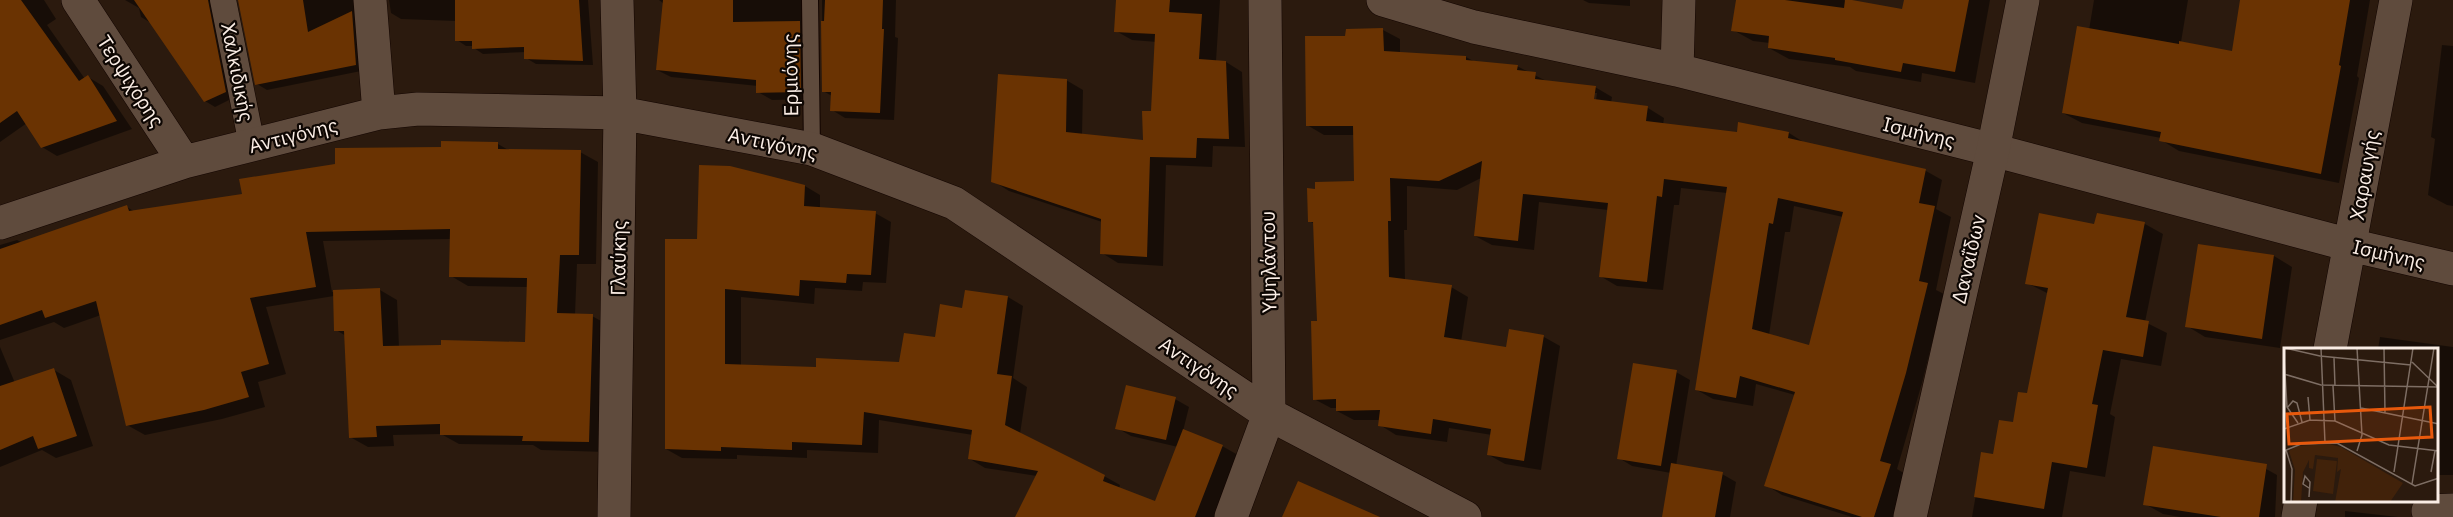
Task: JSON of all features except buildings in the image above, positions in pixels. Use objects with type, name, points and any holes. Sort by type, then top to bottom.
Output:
[{"type":"street","name":"Τερψιχόρης","points":[[78,0],[184,162]]},
{"type":"street","name":"Χαλκιδικής","points":[[224,0],[252,145]]},
{"type":"street","points":[[370,0],[379,113]]},
{"type":"street","name":"Γλαύκης","points":[[614,517],[620,113],[617,0]]},
{"type":"street","name":"Υψηλάντου","points":[[1231,517],[1269,414],[1264,0]]},
{"type":"street","name":"Ισμήνης","points":[[1383,0],[1474,27],[1677,70],[1993,150],[2350,245],[2453,269]]},
{"type":"street","points":[[1677,70],[1679,0]]},
{"type":"street","name":"Δαναΐδων","points":[[1910,517],[1993,150],[2023,0]]},
{"type":"street","name":"Χαραυγής","points":[[2330,348],[2396,0]]},
{"type":"street","name":"Αντιγόνης","points":[[5,211],[184,162],[379,113],[418,109],[620,113],[812,149],[954,203],[1269,414],[1465,517]]},
{"type":"street","points":[[2298,517],[2301,502]]},
{"type":"lane","name":"Ερμιόνης","points":[[810,0],[812,149]]}]
